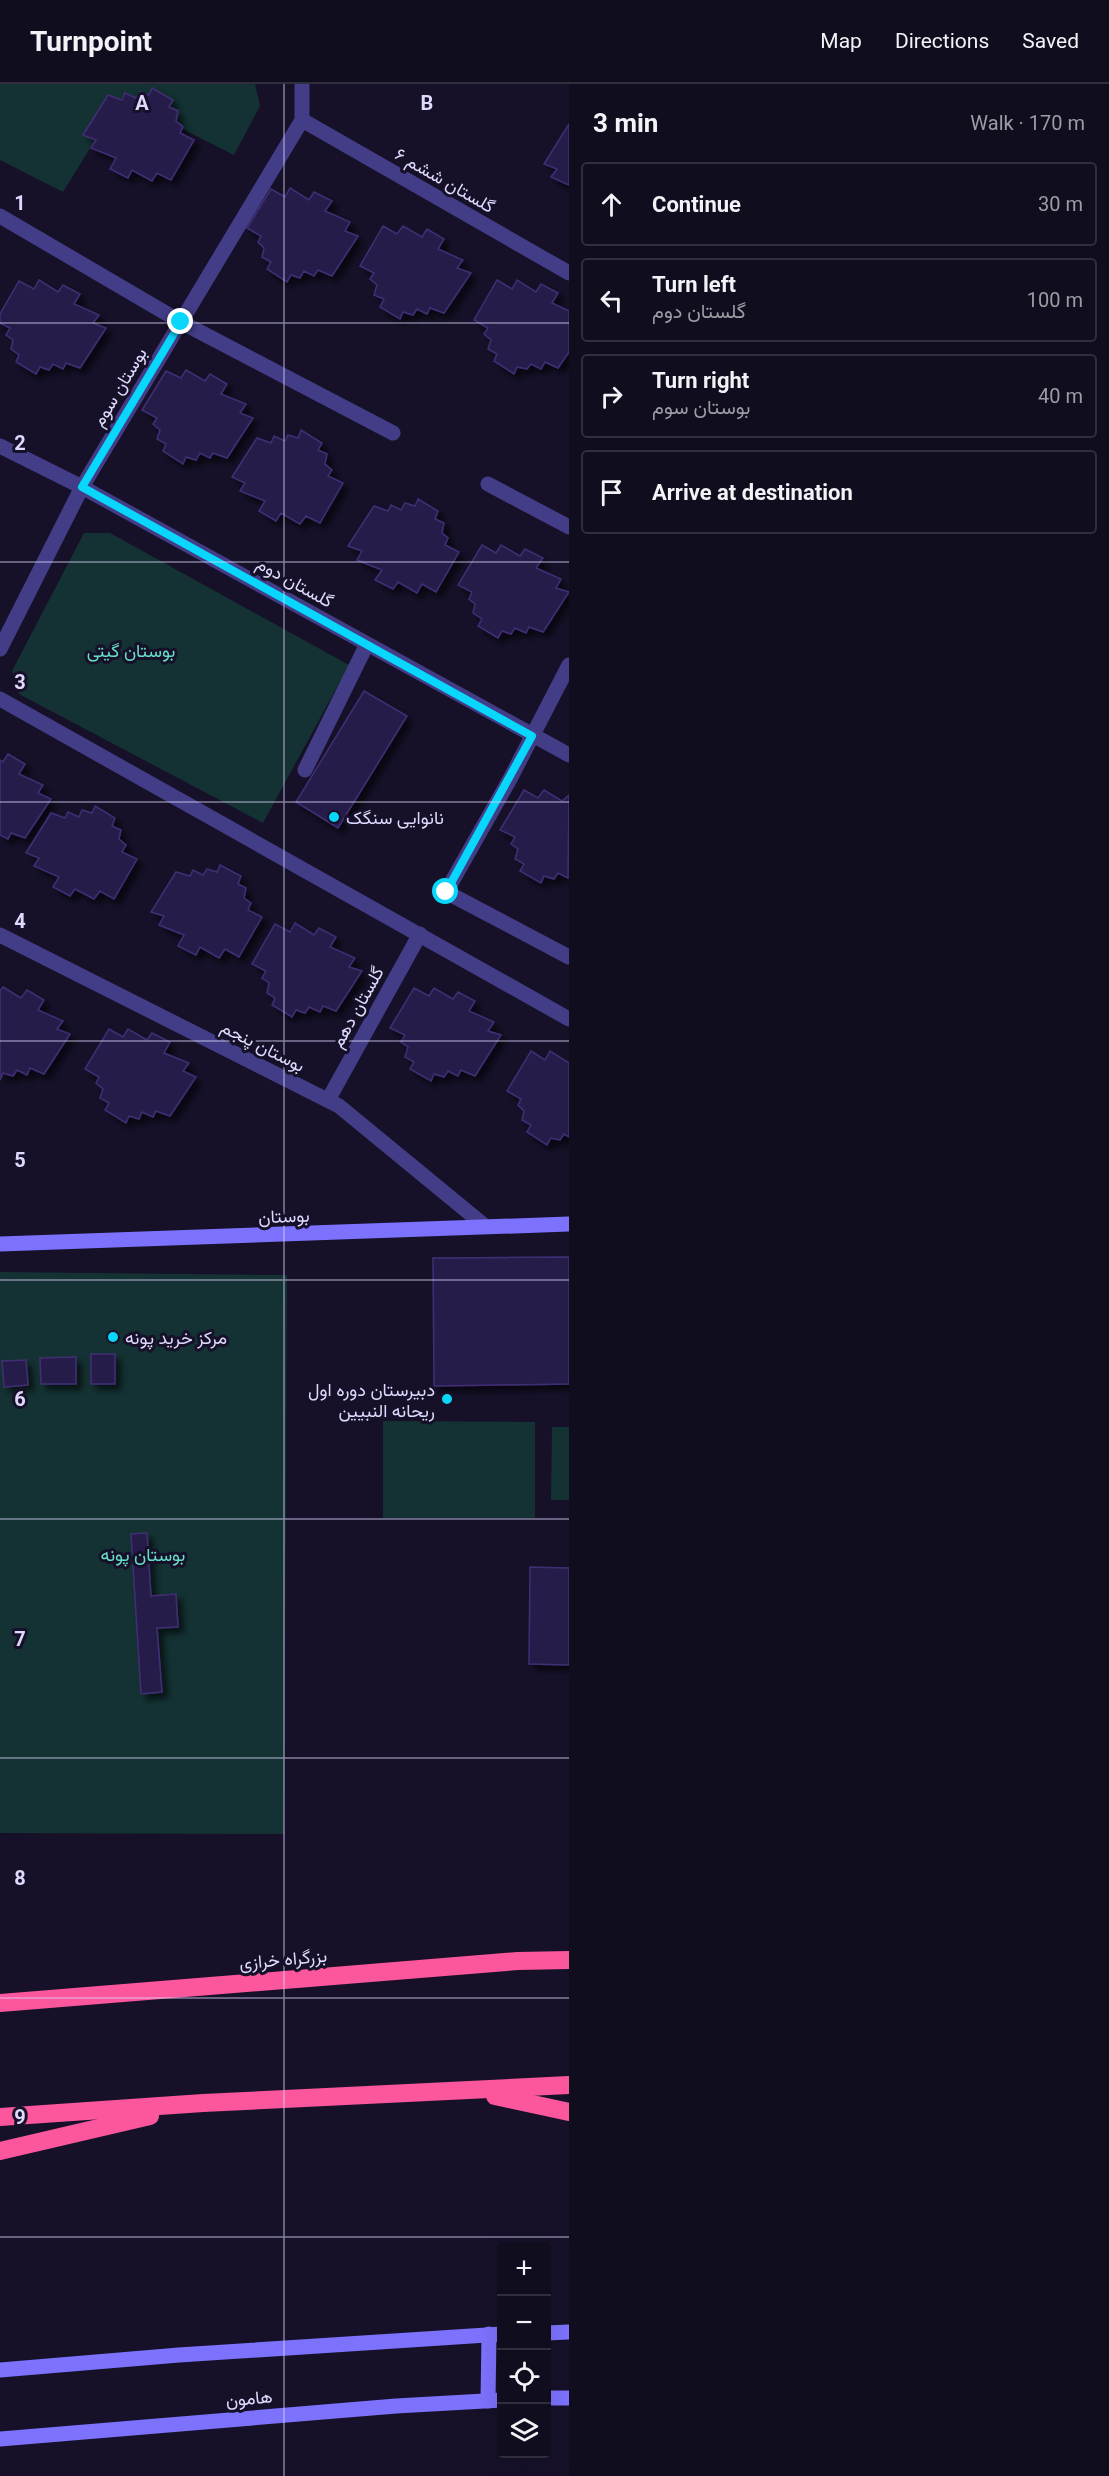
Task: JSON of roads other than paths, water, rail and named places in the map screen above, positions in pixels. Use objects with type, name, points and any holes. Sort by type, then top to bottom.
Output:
[{"type":"highway","name":"بزرگراه خرازی","points":[[0,2003],[518,1961],[569,1960]]},
{"type":"highway","points":[[0,2117],[203,2103],[569,2085]]},
{"type":"highway","points":[[472,2091],[569,2112]]},
{"type":"highway","points":[[0,2151],[203,2103]]},
{"type":"street","points":[[302,84],[302,120]]},
{"type":"street","name":"گلستان ششم ۶","points":[[302,120],[569,273]]},
{"type":"street","name":"بوستان سوم","points":[[0,649],[82,487],[302,120]]},
{"type":"street","points":[[0,216],[181,322],[393,433]]},
{"type":"street","name":"گلستان دوم","points":[[0,446],[82,487],[569,755]]},
{"type":"street","points":[[488,484],[569,527]]},
{"type":"street","points":[[305,770],[367,644]]},
{"type":"street","points":[[569,665],[446,892],[569,957]]},
{"type":"street","points":[[0,699],[420,933],[569,1019]]},
{"type":"street","name":"گلستان دهم","points":[[328,1100],[420,933]]},
{"type":"street","name":"بوستان پنجم","points":[[0,935],[339,1106],[485,1226]]},
{"type":"street","name":"بوستان","points":[[0,1244],[569,1224]]},
{"type":"street","points":[[551,2332],[569,2332]]},
{"type":"street","points":[[0,2370],[179,2355],[495,2334],[495,2400]]},
{"type":"street","points":[[551,2398],[569,2398]]},
{"type":"street","name":"هامون","points":[[0,2439],[495,2400]]},
{"type":"place","name":"نانوایی سنگک","points":[[334,817]]},
{"type":"place","name":"مرکز خرید پونه","points":[[113,1337]]},
{"type":"place","name":"دبیرستان دوره اول ریحانه النبیین","points":[[447,1399]]},
{"type":"park label","name":"بوستان گیتی","points":[[131,650]]},
{"type":"park label","name":"بوستان پونه","points":[[143,1554]]}]
